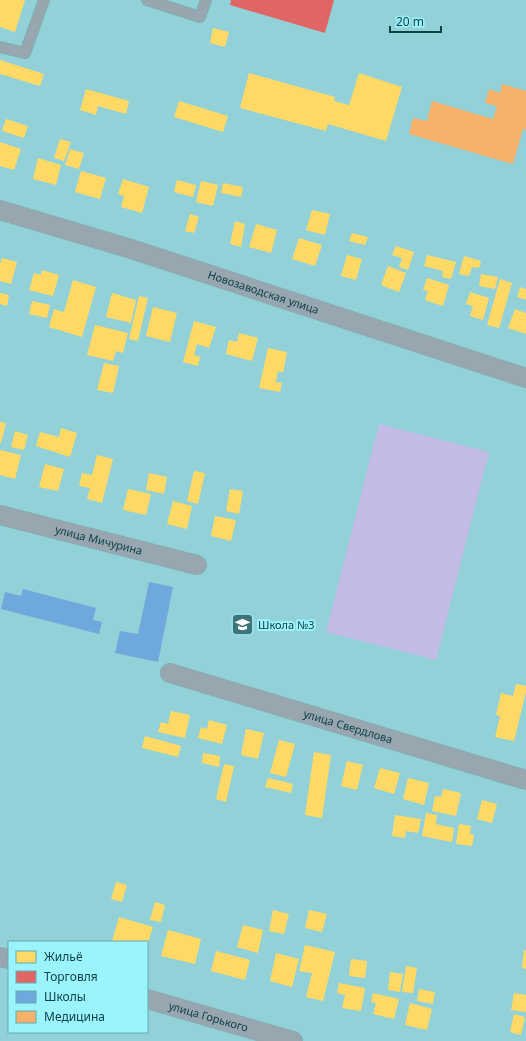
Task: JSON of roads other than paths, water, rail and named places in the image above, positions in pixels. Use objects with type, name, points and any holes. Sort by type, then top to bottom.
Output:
[{"type":"street","name":"Новозаводская улица","points":[[0,210],[136,250],[526,378]]},
{"type":"street","name":"улица Мичурина","points":[[0,515],[197,565]]},
{"type":"street","name":"улица Свердлова","points":[[170,673],[526,780]]},
{"type":"street","name":"улица Горького","points":[[148,999],[293,1041]]},
{"type":"lane","points":[[0,47],[25,53],[44,0]]},
{"type":"lane","points":[[147,0],[200,17],[206,0]]},
{"type":"place","name":"Школа №3","points":[[242,625]]}]
